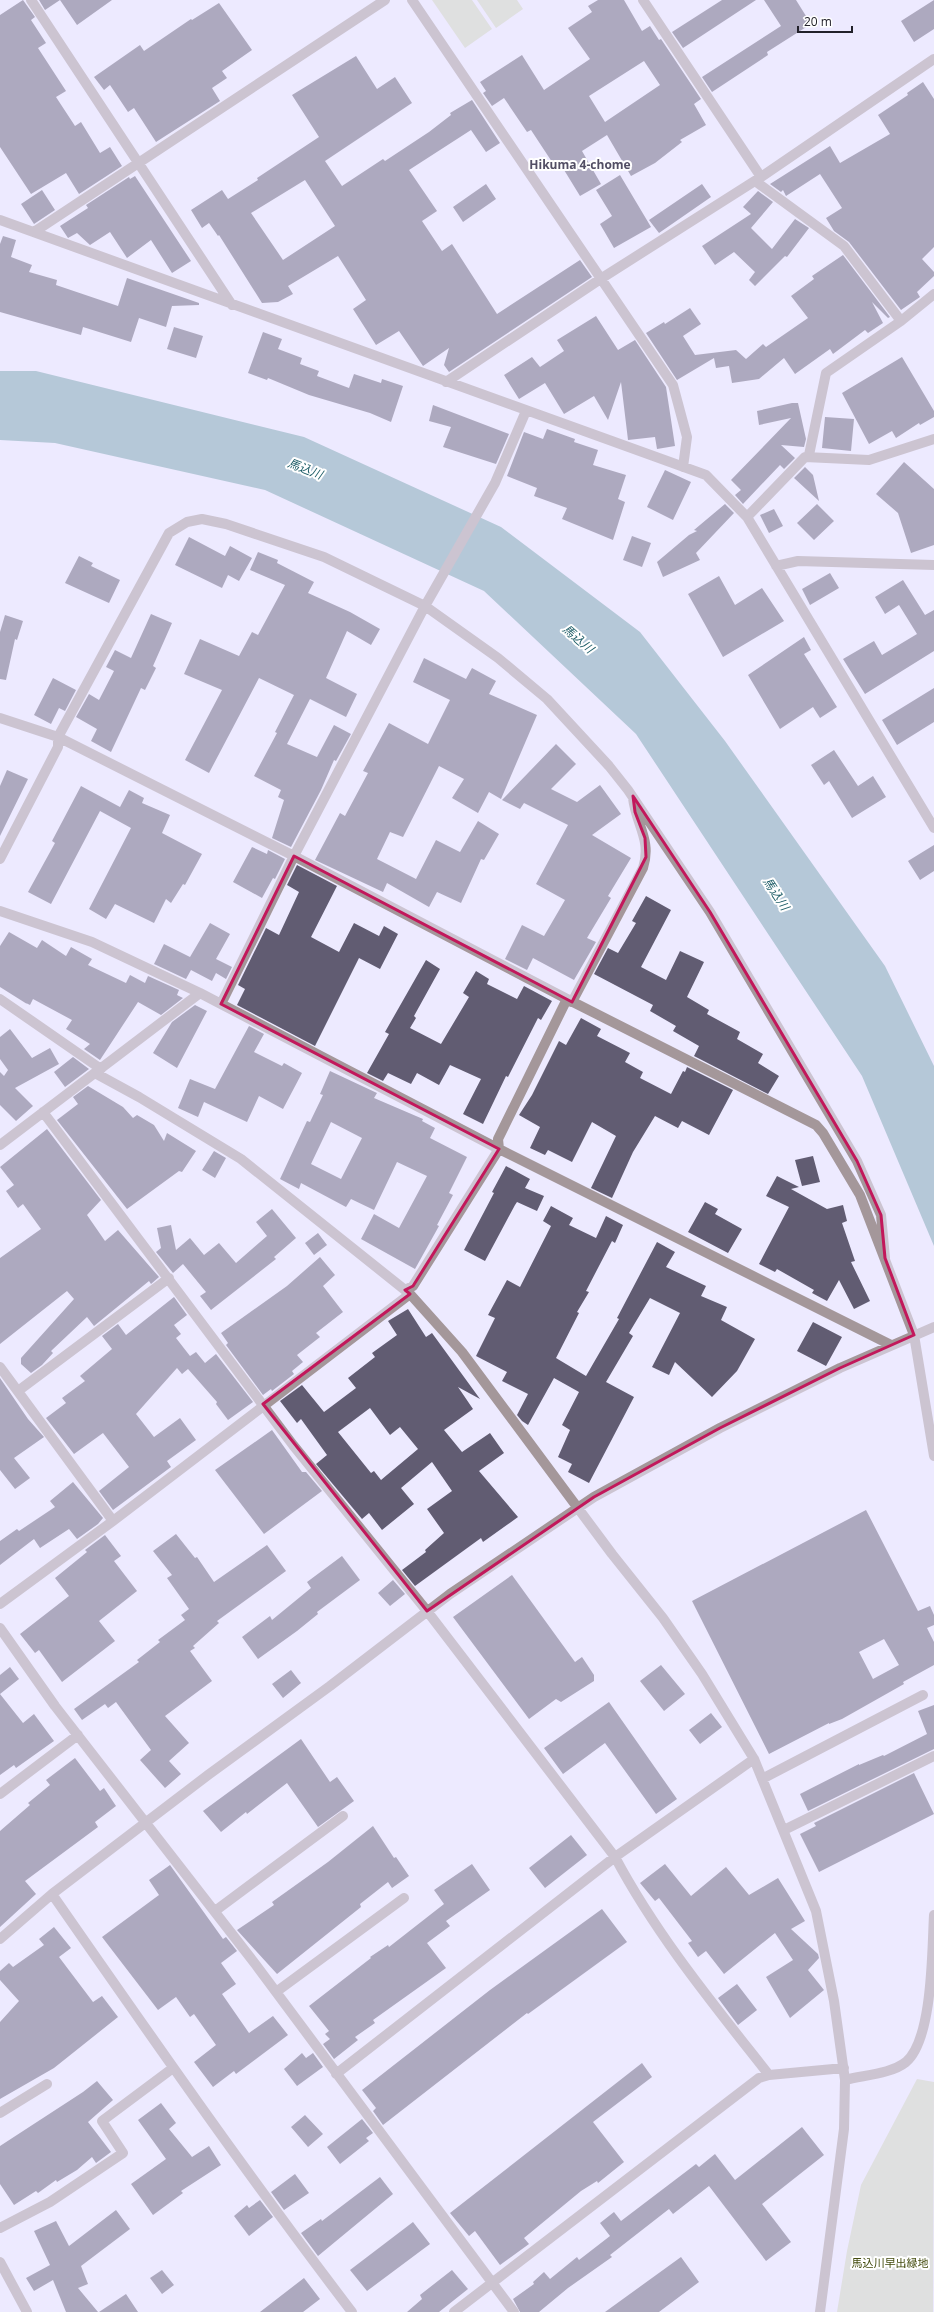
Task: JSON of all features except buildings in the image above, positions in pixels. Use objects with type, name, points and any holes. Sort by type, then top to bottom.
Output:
[{"type":"street","points":[[31,0],[140,163],[232,305]]},
{"type":"street","points":[[34,232],[384,0]]},
{"type":"street","points":[[412,0],[602,278],[673,385],[686,438],[683,467]]},
{"type":"street","points":[[643,0],[758,179],[844,246],[901,321]]},
{"type":"street","points":[[446,382],[602,278],[758,179],[934,59]]},
{"type":"street","points":[[0,220],[706,475],[747,517],[934,828]]},
{"type":"street","points":[[809,456],[826,373],[901,321],[934,294]]},
{"type":"street","points":[[221,1004],[294,856],[426,603],[495,483],[526,411]]},
{"type":"street","points":[[747,517],[802,458],[809,456],[869,460],[934,439]]},
{"type":"street","points":[[0,860],[58,747],[58,737],[164,539],[169,533],[187,522],[202,519],[226,524],[324,557],[426,603],[498,658],[547,699],[609,766],[633,796],[710,912],[857,1161],[881,1215],[885,1258]]},
{"type":"street","points":[[776,566],[798,562],[934,565]]},
{"type":"street","points":[[0,718],[58,737],[294,856],[570,1000],[816,1125],[823,1133],[860,1195],[914,1335],[934,1456]]},
{"type":"street","points":[[0,1604],[113,1521],[408,1292],[413,1286],[499,1149],[498,1139],[570,1000],[643,868],[646,857],[645,838],[635,812],[633,796]]},
{"type":"street","points":[[0,910],[92,942],[200,993],[499,1149],[891,1345]]},
{"type":"street","points":[[0,1145],[200,993]]},
{"type":"street","points":[[0,999],[98,1071],[241,1159],[408,1292],[462,1352],[578,1508],[663,1618],[702,1674],[754,1759],[784,1830],[816,1911],[834,2000],[845,2080],[844,2129],[820,2312]]},
{"type":"street","points":[[43,1112],[293,1445],[427,1611],[615,1857],[636,1896],[696,1981],[769,2075]]},
{"type":"street","points":[[18,1391],[169,1278]]},
{"type":"street","points":[[0,1939],[52,1894],[146,1822],[330,1686],[427,1611],[578,1508],[720,1428],[840,1368],[932,1328]]},
{"type":"street","points":[[0,1367],[113,1521]]},
{"type":"street","points":[[0,1628],[78,1735],[276,1992],[514,2312]]},
{"type":"street","points":[[762,1778],[923,1695]]},
{"type":"street","points":[[0,1794],[78,1735]]},
{"type":"street","points":[[784,1830],[934,1756]]},
{"type":"street","points":[[336,2074],[615,1857],[754,1759]]},
{"type":"street","points":[[215,1911],[343,1816]]},
{"type":"street","points":[[52,1894],[173,2068],[288,2228],[352,2312]]},
{"type":"street","points":[[276,1992],[404,1898]]},
{"type":"street","points":[[845,2080],[899,2067],[912,2056],[917,2048],[927,2011],[934,1914]]},
{"type":"street","points":[[0,2228],[50,2202],[123,2153],[102,2121],[173,2068]]},
{"type":"street","points":[[454,2312],[759,2078],[769,2075],[844,2068]]},
{"type":"street","points":[[0,2113],[47,2084]]},
{"type":"street","points":[[0,2262],[27,2312]]},
{"type":"highlighted area","points":[[633,796],[710,912],[857,1161],[881,1215],[885,1258],[914,1335],[840,1368],[720,1428],[594,1497],[427,1611],[263,1404],[410,1294],[405,1290],[413,1286],[499,1149],[221,1004],[294,856],[572,1002],[646,857],[645,838],[635,812]]},
{"type":"green space","points":[[432,0],[472,0],[492,29],[465,48]]},
{"type":"green space","points":[[477,0],[517,0],[523,9],[496,28]]},
{"type":"green space","name":"馬込川早出緑地","points":[[917,2079],[934,2082],[933,2312],[837,2312],[847,2251],[861,2185]]},
{"type":"water","name":"馬込川","points":[[0,371],[36,371],[304,437],[501,527],[640,632],[725,741],[885,966],[934,1066],[934,1246],[862,1076],[636,734],[484,591],[265,490],[55,443],[0,440]]},
{"type":"district","name":"Hikuma 4-chome","points":[[580,165]]}]
